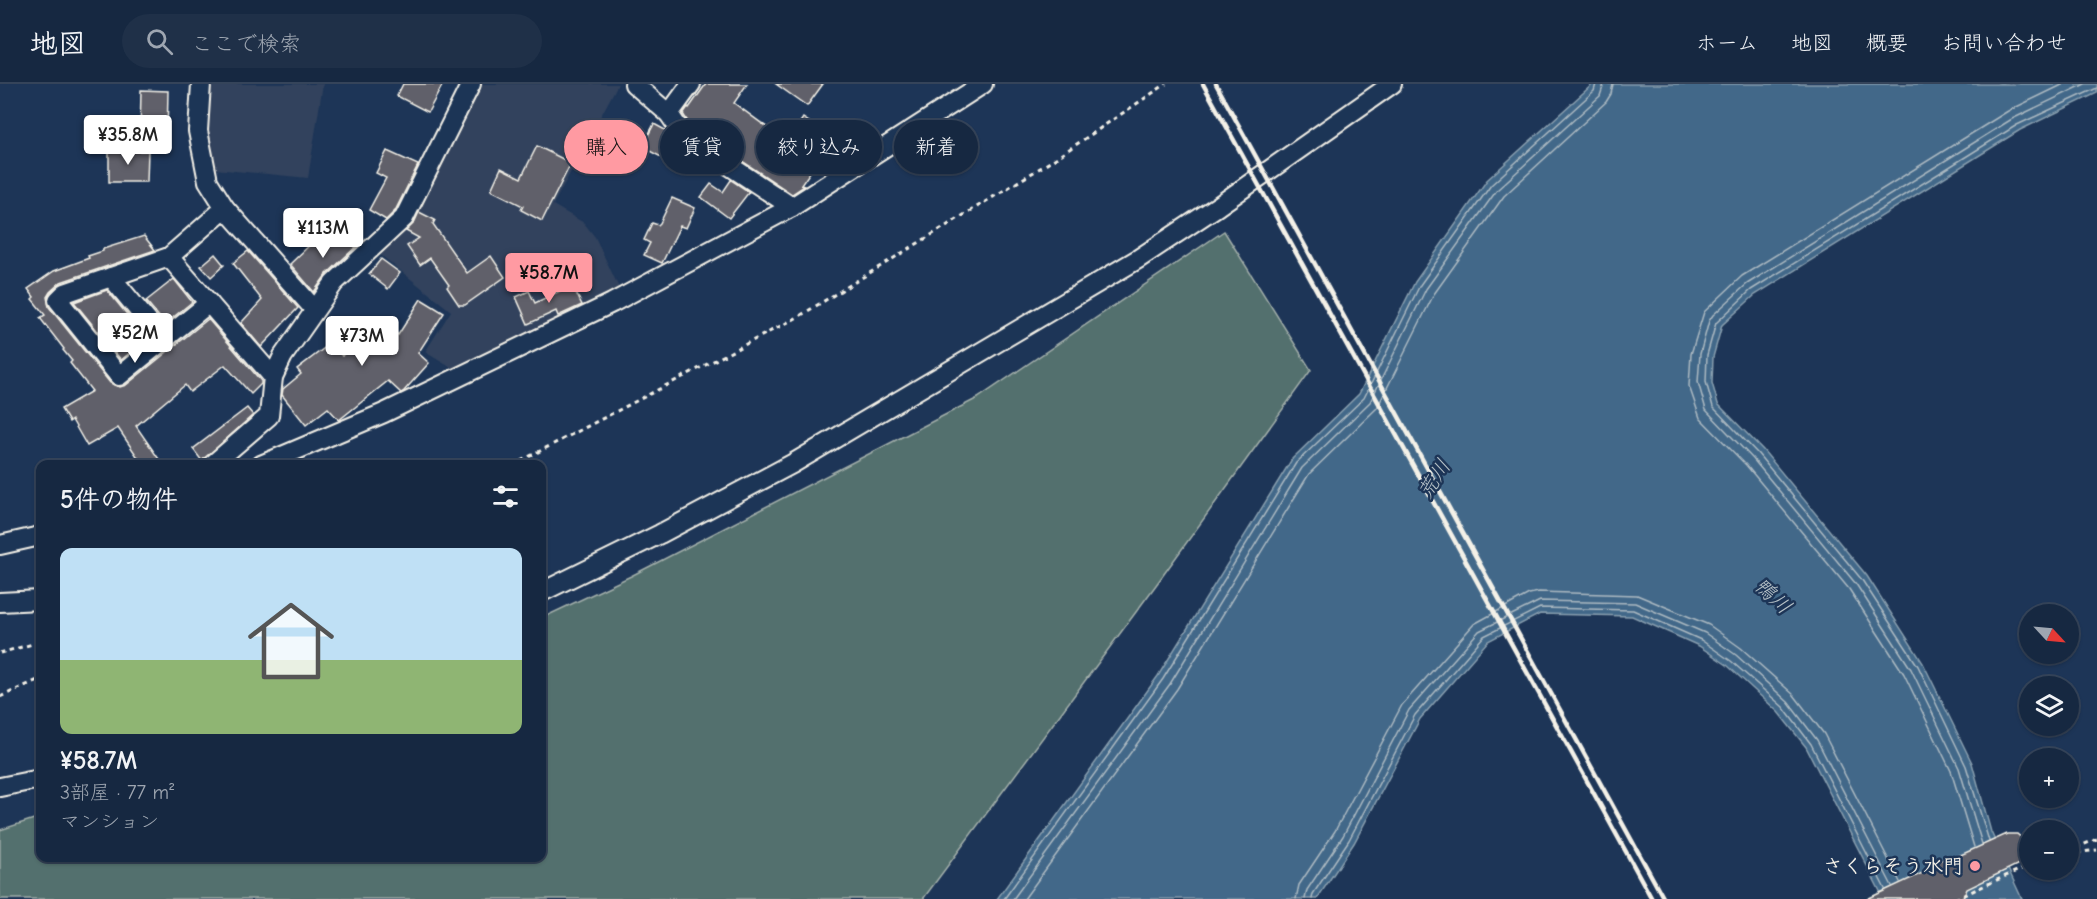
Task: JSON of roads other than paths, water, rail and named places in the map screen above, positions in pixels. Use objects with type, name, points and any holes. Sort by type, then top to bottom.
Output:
[{"type":"street","points":[[201,84],[198,131],[208,181],[225,208],[314,309]]},
{"type":"street","points":[[218,460],[269,416],[273,377],[283,356],[334,283],[404,218],[471,84]]},
{"type":"street","points":[[634,84],[669,114],[683,135],[792,207]]},
{"type":"street","points":[[669,114],[691,84]]},
{"type":"street","points":[[273,460],[384,413],[612,303],[792,207],[983,84]]},
{"type":"street","points":[[546,590],[660,534],[792,464],[1138,259],[1228,200],[1392,84]]},
{"type":"street","points":[[208,303],[119,376],[58,300],[65,293],[169,257],[225,208]]},
{"type":"street","points":[[169,257],[273,377]]},
{"type":"street","points":[[111,277],[163,340]]},
{"type":"street","points":[[0,545],[36,537]]},
{"type":"street","points":[[0,602],[36,600]]},
{"type":"street","points":[[0,787],[36,780]]},
{"type":"water","points":[[1593,84],[2097,84],[2097,93],[2020,130],[1755,295],[1722,325],[1713,357],[1712,383],[1718,404],[1763,450],[1867,576],[1923,663],[1972,763],[1991,832],[2022,899],[1884,899],[1806,747],[1778,712],[1727,665],[1699,646],[1632,616],[1540,614],[1488,641],[1420,719],[1354,843],[1317,899],[997,899],[1158,676],[1292,459],[1359,394],[1415,282],[1487,180]]},
{"type":"railway","points":[[1203,84],[1652,899]]},
{"type":"railway","points":[[1216,84],[1664,899]]},
{"type":"place","name":"さくらそう水門","points":[[1975,866]]},
{"type":"water label","name":"荒川","points":[[1434,479]]},
{"type":"water label","name":"鴨川","points":[[1773,596]]}]
